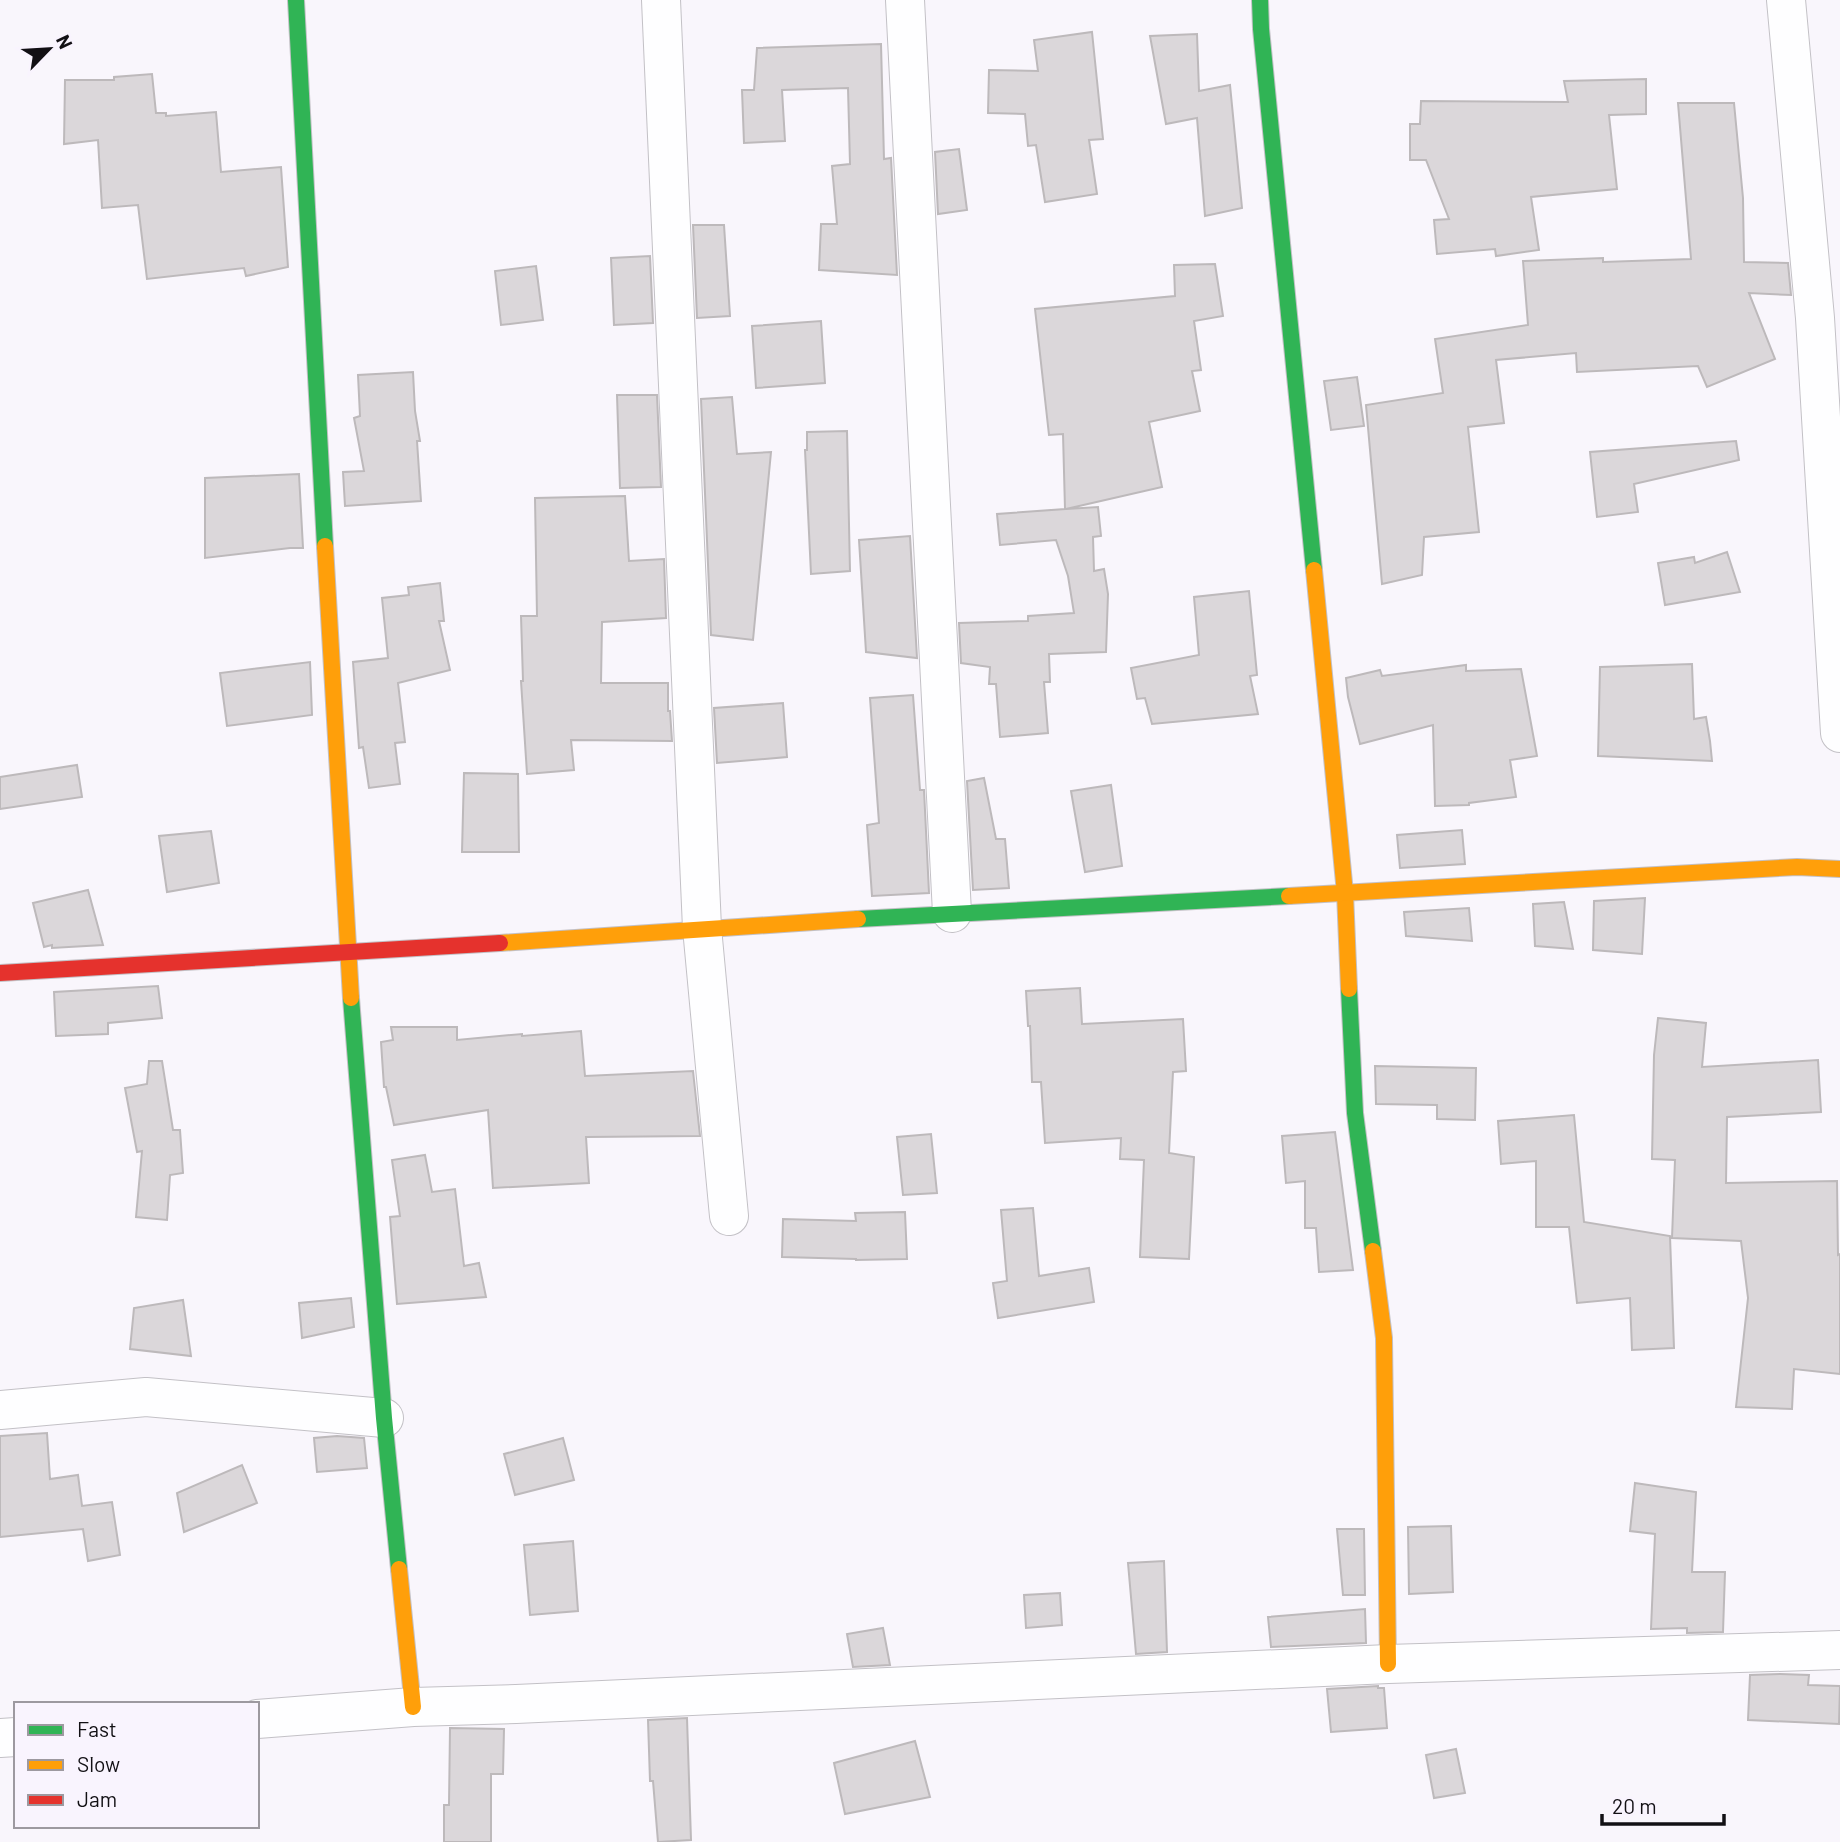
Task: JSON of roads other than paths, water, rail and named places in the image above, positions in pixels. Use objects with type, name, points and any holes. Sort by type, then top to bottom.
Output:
[{"type":"street","points":[[296,0],[347,953],[384,1418],[413,1707]]},
{"type":"street","points":[[661,0],[702,929],[729,1216]]},
{"type":"street","points":[[905,0],[952,913]]},
{"type":"street","points":[[1260,0],[1263,57],[1345,893],[1355,1112],[1384,1338],[1388,1664]]},
{"type":"street","points":[[1786,0],[1815,318],[1840,733]]},
{"type":"street","points":[[0,973],[952,913],[1797,867],[1840,869]]},
{"type":"street","points":[[0,1410],[146,1397],[384,1418]]},
{"type":"street","points":[[259,1719],[413,1707],[530,1704],[1388,1664],[1840,1650]]}]
